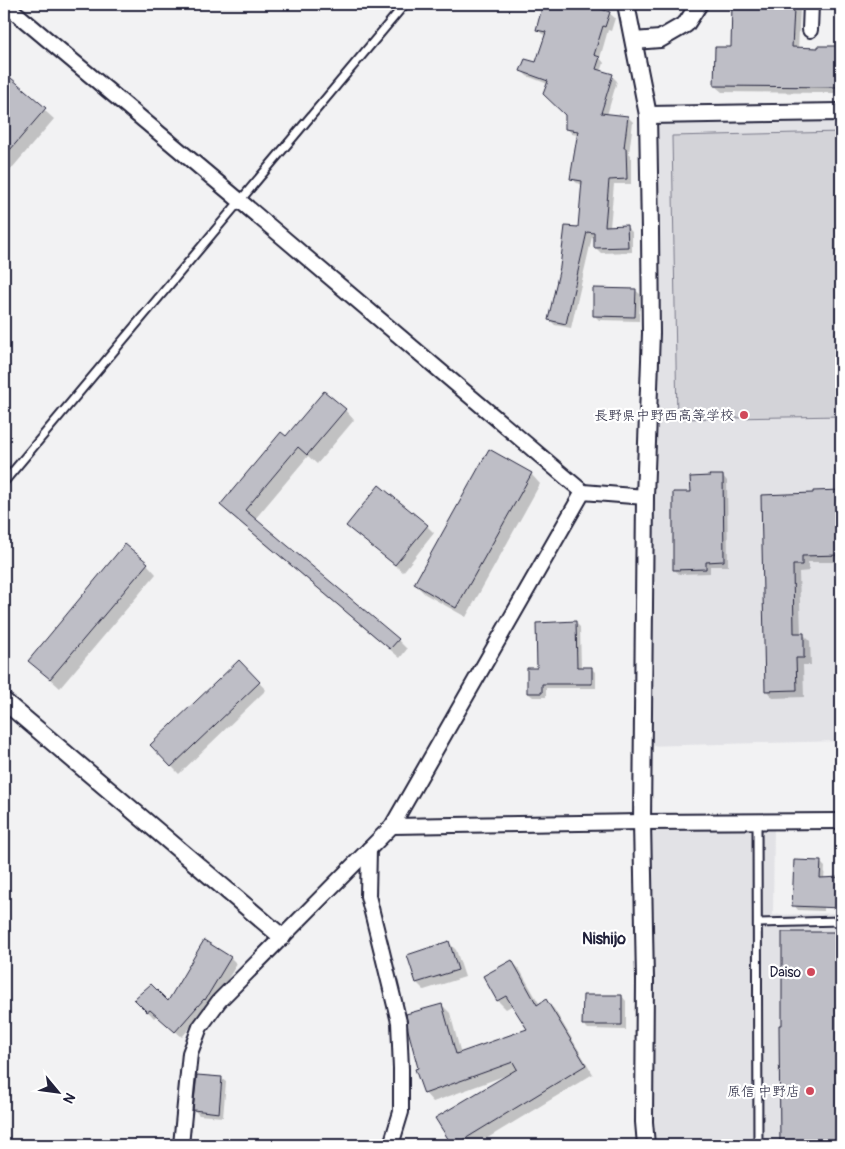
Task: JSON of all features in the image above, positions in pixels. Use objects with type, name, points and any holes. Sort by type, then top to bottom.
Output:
[{"type":"street","points":[[5,4],[583,492],[645,497]]},
{"type":"street","points":[[626,4],[648,115],[651,333],[645,497],[642,822],[645,980],[644,1122],[646,1145]]},
{"type":"street","points":[[634,41],[660,39],[686,24],[699,4]]},
{"type":"street","points":[[810,4],[810,30]]},
{"type":"street","points":[[648,115],[841,112]]},
{"type":"street","points":[[181,1145],[190,1053],[200,1027],[219,1001],[392,826],[583,492]]},
{"type":"street","points":[[4,700],[282,937]]},
{"type":"street","points":[[392,826],[841,821]]},
{"type":"street","points":[[369,850],[368,896],[399,1022],[401,1112],[391,1145]]},
{"type":"lane","points":[[4,482],[405,4]]},
{"type":"lane","points":[[757,821],[758,1145]]},
{"type":"lane","points":[[758,923],[841,921]]},
{"type":"shaded area","name":"長野県中野西高等学校","points":[[841,112],[841,741],[643,746],[648,115]]},
{"type":"shaded area","points":[[841,132],[841,416],[677,419],[672,136]]},
{"type":"shaded area","points":[[774,821],[773,915],[841,913],[841,1145],[646,1145],[642,822]]},
{"type":"building","points":[[543,4],[596,4],[595,7],[610,12],[605,27],[603,26],[594,55],[600,57],[596,69],[613,74],[601,113],[628,116],[624,148],[626,148],[627,179],[609,180],[605,226],[627,225],[628,247],[594,248],[594,233],[587,232],[566,324],[548,320],[560,267],[565,226],[578,227],[582,181],[570,179],[578,131],[565,129],[565,115],[543,94],[548,81],[520,71],[525,59],[536,62],[546,32],[536,30]]},
{"type":"building","points":[[732,4],[752,4],[752,8],[794,9],[792,47],[818,48],[818,46],[841,46],[841,87],[714,86],[715,47],[731,47]]},
{"type":"building","points":[[4,72],[46,108],[4,157]]},
{"type":"building","points":[[593,288],[636,289],[635,317],[593,316]]},
{"type":"building","points":[[324,391],[346,409],[307,455],[298,447],[245,510],[399,639],[390,649],[220,505],[281,432],[286,436]]},
{"type":"building","points":[[489,449],[532,473],[456,608],[414,584]]},
{"type":"building","points":[[723,475],[724,561],[706,562],[706,569],[673,570],[673,492],[691,492],[690,477]]},
{"type":"building","points":[[379,485],[428,525],[395,565],[346,526]]},
{"type":"building","points":[[841,490],[841,555],[802,556],[802,565],[793,565],[794,633],[804,633],[804,658],[796,658],[797,690],[765,691],[761,495]]},
{"type":"building","points":[[125,544],[148,563],[50,679],[28,661]]},
{"type":"building","points":[[576,621],[577,667],[592,667],[592,684],[542,684],[542,693],[527,693],[527,668],[537,668],[536,623]]},
{"type":"building","points":[[239,660],[260,682],[171,767],[150,745]]},
{"type":"building","points":[[794,860],[821,861],[820,878],[841,877],[841,908],[792,906]]},
{"type":"building","points":[[782,932],[841,932],[841,1145],[780,1145],[779,1025],[782,1025]]},
{"type":"building","points":[[204,940],[231,957],[205,1000],[175,1032],[150,1010],[147,1012],[134,999],[151,984],[168,1001]]},
{"type":"building","points":[[449,941],[458,970],[416,983],[407,955]]},
{"type":"building","points":[[512,960],[537,1005],[546,999],[586,1065],[455,1145],[452,1145],[435,1118],[517,1069],[513,1062],[424,1094],[415,1069],[418,1068],[408,1030],[406,1014],[442,1004],[456,1054],[527,1029],[506,996],[497,1001],[483,976]]},
{"type":"building","points":[[583,995],[622,995],[622,1025],[582,1025]]},
{"type":"building","points":[[197,1075],[222,1077],[219,1113],[193,1110]]},
{"type":"place","name":"長野県中野西高等学校","points":[[744,415]]},
{"type":"place","name":"Daiso","points":[[811,972]]},
{"type":"place","name":"原信 中野店","points":[[810,1091]]},
{"type":"district","name":"Nishijo","points":[[604,939]]}]
